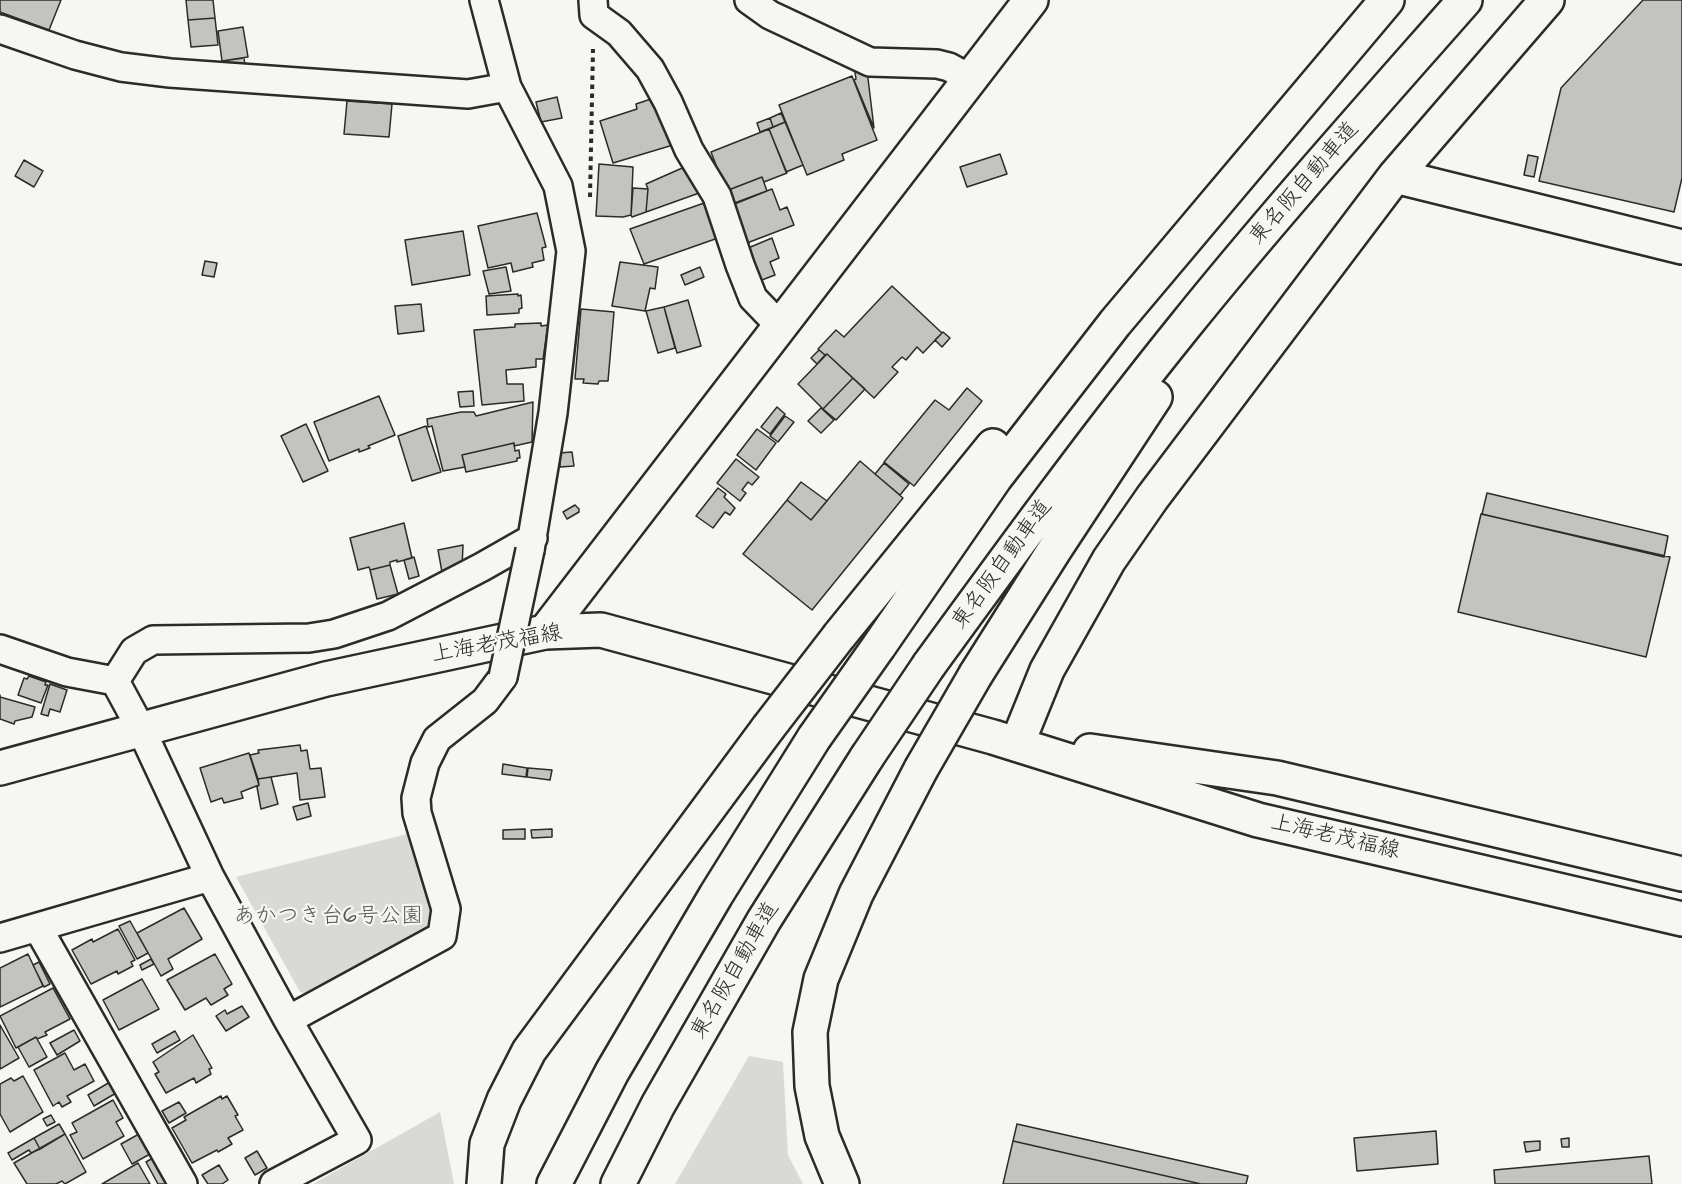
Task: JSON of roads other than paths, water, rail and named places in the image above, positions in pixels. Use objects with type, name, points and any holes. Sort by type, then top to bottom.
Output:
[{"type":"main road","points":[[545,632],[1031,0]]},
{"type":"main road","points":[[554,1184],[612,1072],[716,895],[814,738],[995,478],[1115,323],[1387,0]]},
{"type":"main road","name":"東名阪自動車道","points":[[618,1184],[658,1106],[764,920],[867,757],[929,665],[1057,490],[1184,327],[1310,177],[1465,0]]},
{"type":"main road","points":[[1009,740],[1115,551],[1152,498],[1395,176],[1547,0]]},
{"type":"main road","points":[[484,1184],[487,1144],[504,1100],[530,1051],[768,728],[839,636],[1071,350],[1232,160],[1338,56]]},
{"type":"main road","points":[[1395,176],[1682,247]]},
{"type":"main road","points":[[842,1184],[822,1136],[812,1086],[810,1032],[821,980],[852,904],[921,769],[976,674],[1150,403],[1310,177]]},
{"type":"main road","name":"上海老茂福線","points":[[0,768],[326,679],[545,632],[601,630],[1009,740],[1258,820],[1682,919]]},
{"type":"main road","name":"上海老茂福線","points":[[1009,740],[1277,778],[1682,874]]},
{"type":"street","points":[[288,1020],[442,936],[446,909],[417,813],[416,798],[424,763],[437,739],[485,700],[503,677],[531,544],[552,413],[571,251],[558,186],[507,87],[484,0]]},
{"type":"street","points":[[749,0],[770,15],[870,62],[937,64],[969,78]]},
{"type":"street","points":[[593,7],[620,33],[650,69],[668,102],[689,150],[717,196],[753,298],[779,325]]},
{"type":"street","points":[[0,29],[75,55],[121,67],[160,72],[468,94],[507,87]]},
{"type":"street","points":[[115,681],[134,651],[153,640],[309,638],[334,634],[388,616],[531,544]]},
{"type":"street","points":[[0,649],[67,672],[115,681]]},
{"type":"street","points":[[115,681],[141,729],[210,877],[357,1140],[274,1184]]},
{"type":"street","points":[[0,938],[210,877]]},
{"type":"street","points":[[38,928],[183,1184]]},
{"type":"park label","name":"あかつき台6号公園","points":[[328,917]]}]
